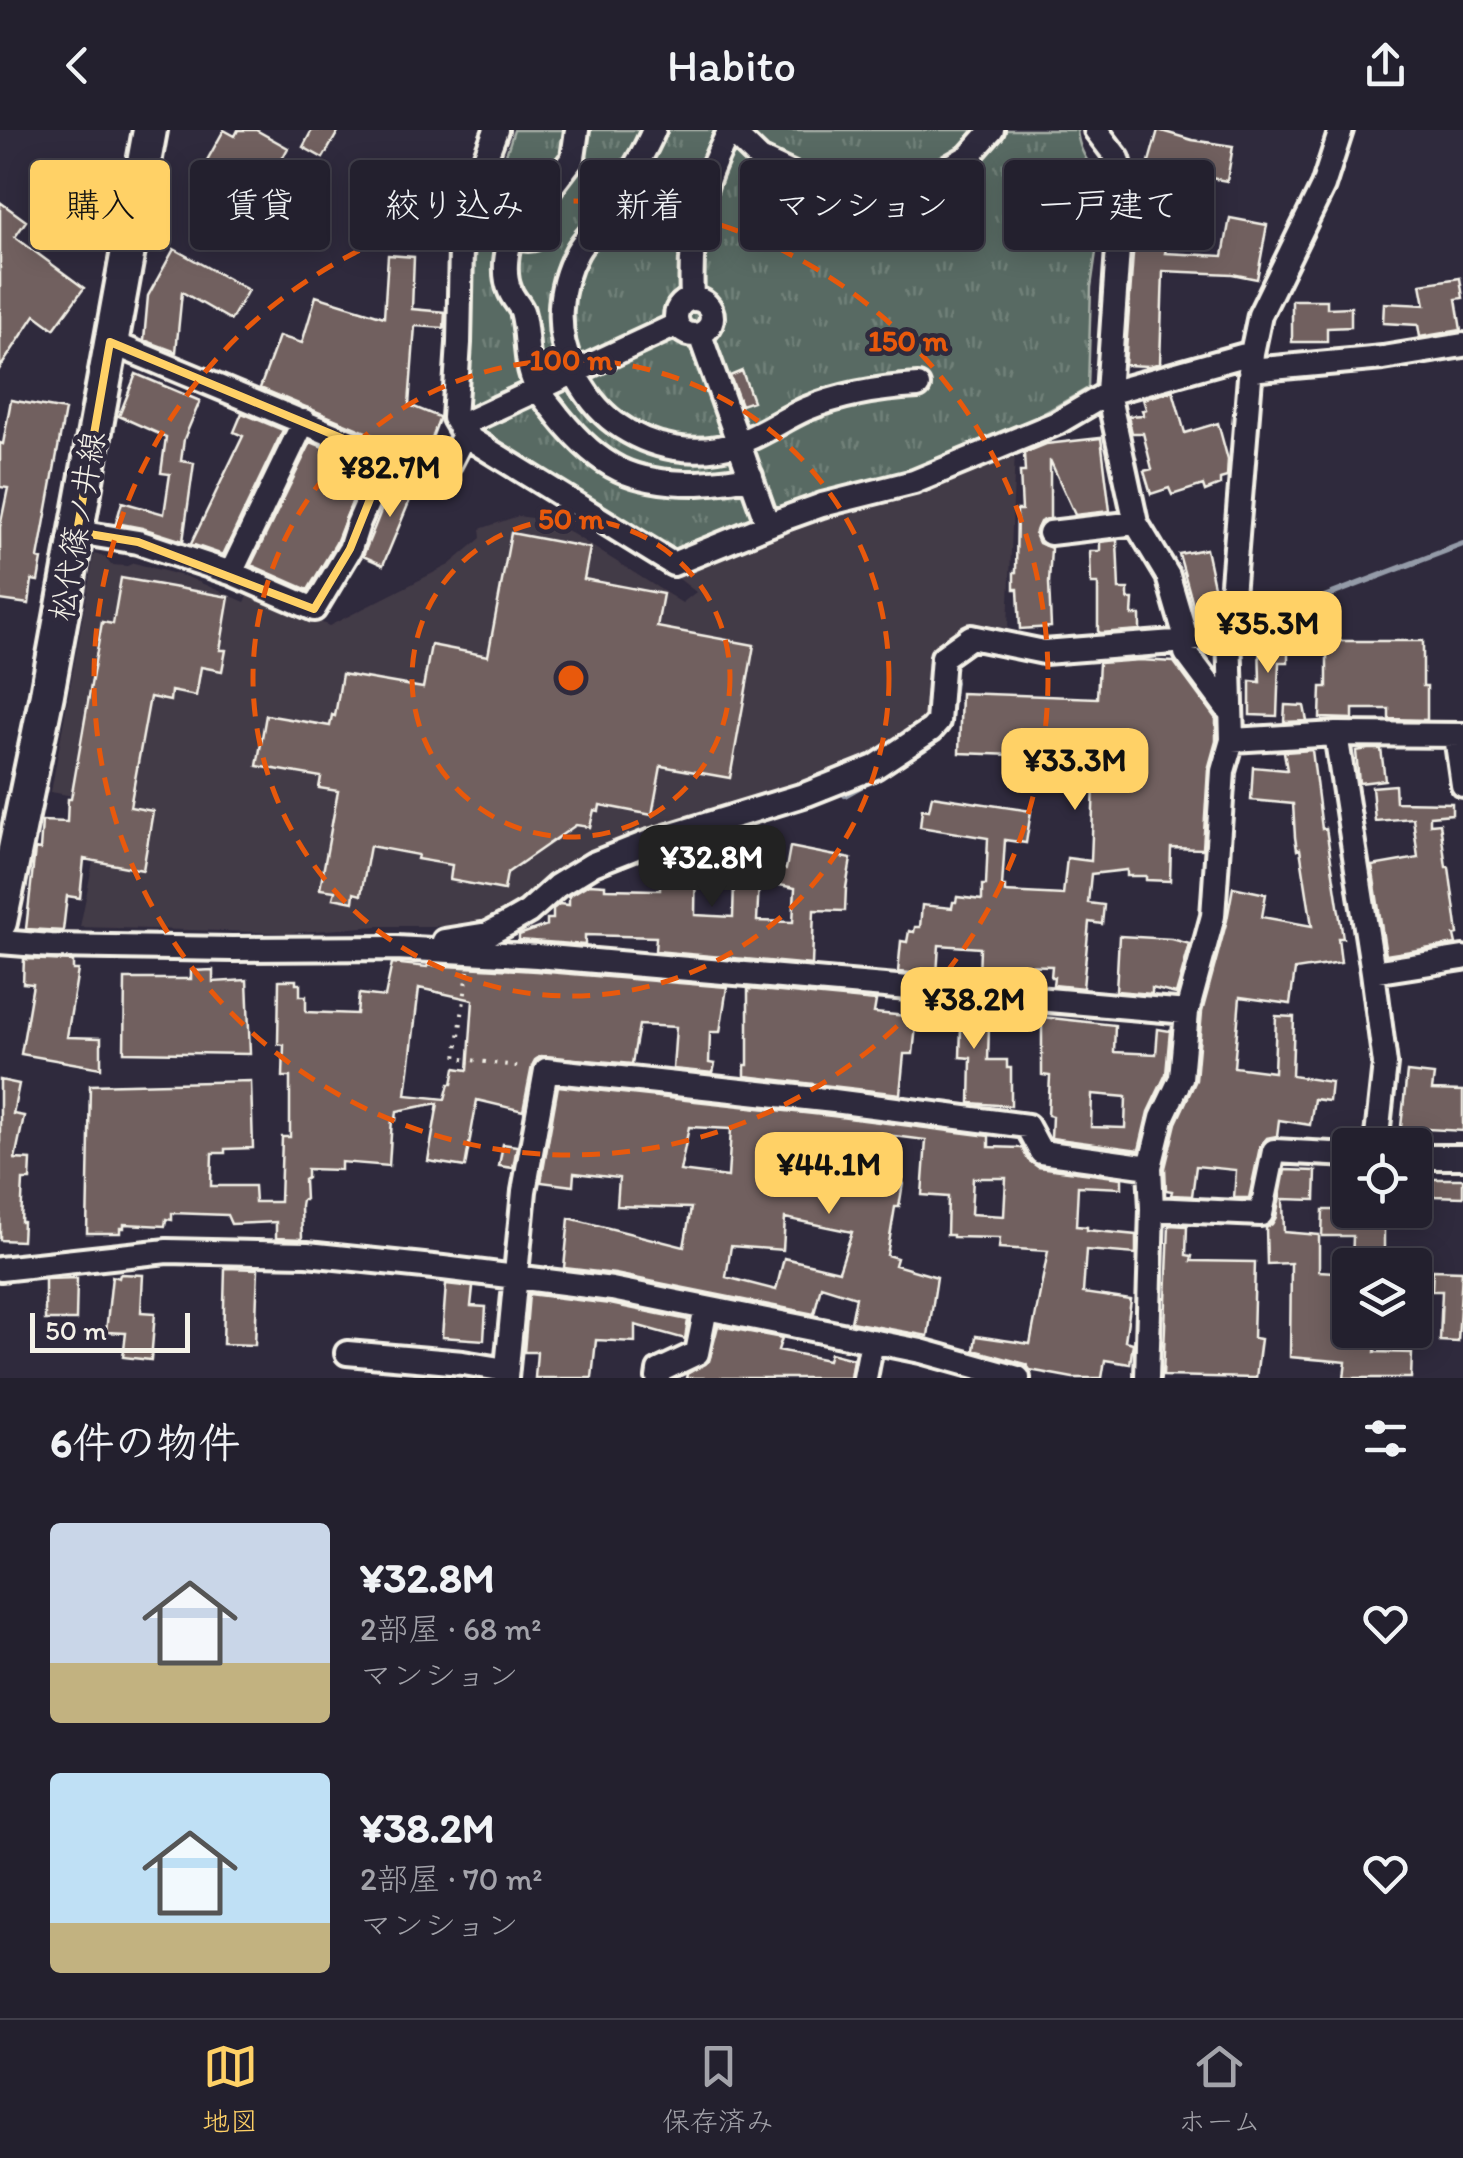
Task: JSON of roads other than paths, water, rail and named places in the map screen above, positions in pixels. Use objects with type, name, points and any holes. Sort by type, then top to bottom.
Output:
[{"type":"main road","name":"松代篠ノ井線","points":[[0,922],[47,694],[150,130]]},
{"type":"street","points":[[496,130],[475,185],[461,248],[454,418],[462,430],[673,564],[783,518],[914,482],[1058,424],[1108,393],[1251,361],[1384,358],[1463,344]]},
{"type":"street","points":[[577,130],[573,158],[538,204],[518,205],[510,220],[514,232],[506,267],[510,291],[521,307],[527,361],[537,388],[574,435],[612,467],[670,484],[727,482],[751,476]]},
{"type":"street","points":[[654,130],[642,156],[578,251],[561,305],[561,336],[574,372],[610,420],[658,446],[698,450],[740,443],[807,409],[843,397],[918,386]]},
{"type":"street","points":[[692,298],[694,228],[702,190],[730,130],[760,159],[813,184],[872,190],[924,182],[969,156],[992,130]]},
{"type":"street","points":[[1096,130],[1118,159],[1122,177],[1108,393],[1136,524],[1168,576],[1186,653],[1229,711]]},
{"type":"street","points":[[1147,1378],[1150,1167],[1162,1118],[1181,1078],[1187,1012],[1213,916],[1223,771],[1232,740],[1229,632],[1251,361],[1260,316],[1323,186],[1340,130]]},
{"type":"street","points":[[703,300],[710,308],[713,318],[709,328],[700,334],[686,334],[676,325],[677,307],[684,301],[703,300]]},
{"type":"street","points":[[110,342],[387,457],[443,476],[462,430],[537,388],[676,325]]},
{"type":"street","points":[[700,334],[765,517]]},
{"type":"street","points":[[231,573],[304,421]]},
{"type":"street","points":[[77,532],[138,542],[231,573],[314,609],[350,549],[387,457]]},
{"type":"street","points":[[1050,533],[1136,524]]},
{"type":"street","points":[[396,948],[488,934],[528,912],[557,886],[594,864],[683,831],[807,794],[875,767],[938,722],[944,657],[971,637],[1044,652],[1186,641],[1229,632]]},
{"type":"street","points":[[1232,740],[1336,734],[1459,735],[1463,785]]},
{"type":"street","points":[[1336,734],[1385,1064],[1378,1128]]},
{"type":"street","points":[[0,942],[471,952],[1187,1012]]},
{"type":"street","points":[[1373,972],[1463,958]]},
{"type":"street","points":[[346,1353],[463,1363],[506,1374],[524,1191],[546,1070],[1026,1126],[1041,1152],[1150,1167]]},
{"type":"street","points":[[1152,1210],[1261,1214],[1274,1151],[1332,1154]]},
{"type":"street","points":[[1432,1156],[1463,1157]]},
{"type":"street","points":[[0,1269],[166,1251],[307,1254],[517,1276],[612,1289],[921,1350],[1018,1378]]},
{"type":"street","points":[[658,1378],[659,1371],[697,1353],[706,1308]]},
{"type":"street","points":[[865,1378],[872,1342]]},
{"type":"waterway","points":[[1324,597],[1463,544]]},
{"type":"waterway","points":[[902,762],[929,746],[943,732],[954,682]]},
{"type":"waterway","points":[[845,795],[870,781]]}]
